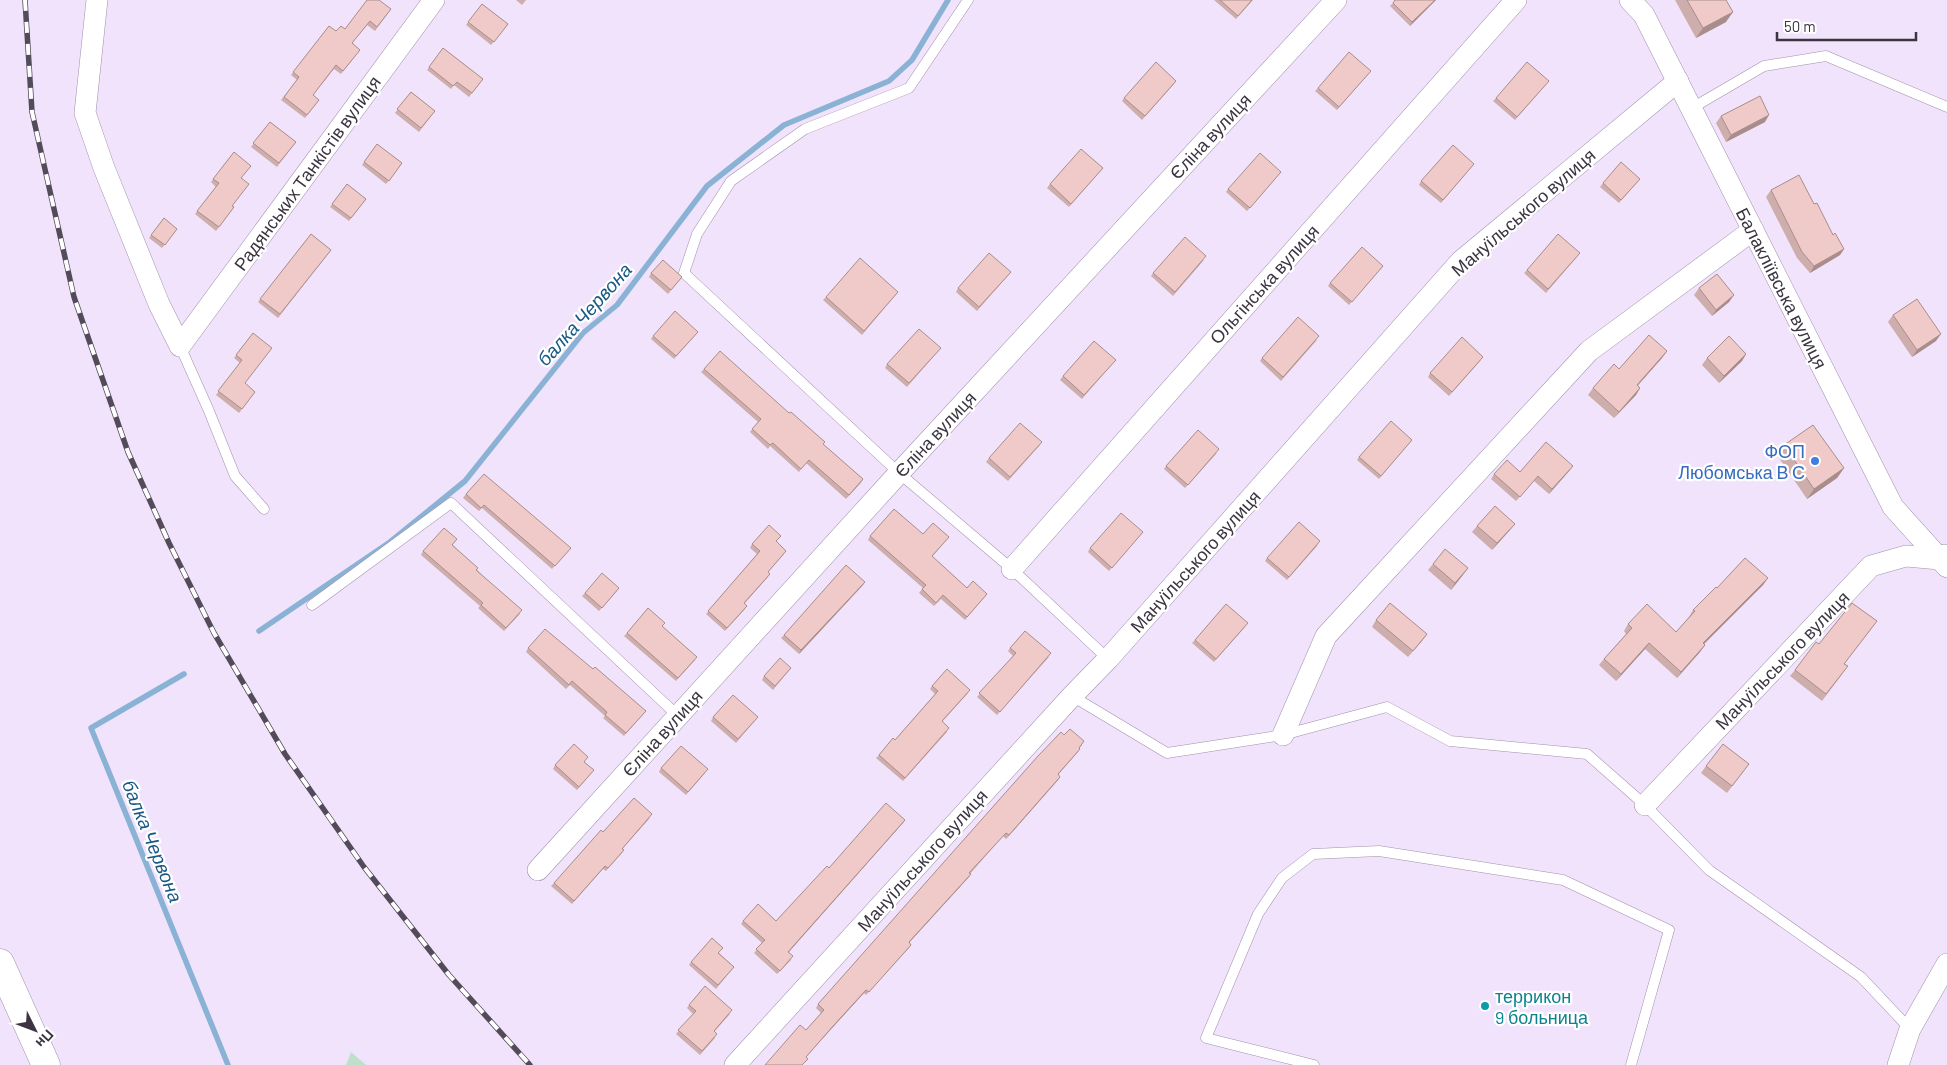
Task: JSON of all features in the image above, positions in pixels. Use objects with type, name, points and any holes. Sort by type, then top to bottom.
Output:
[{"type":"main road","points":[[3,977],[46,1065]]},
{"type":"street","points":[[96,0],[85,113],[104,168],[159,304],[180,346]]},
{"type":"street","name":"Радянських Танкістів вулиця","points":[[180,346],[434,0]]},
{"type":"street","name":"Єліна вулиця","points":[[538,870],[677,715],[1336,0]]},
{"type":"street","name":"Ольгінська вулиця","points":[[1012,569],[1516,0]]},
{"type":"street","name":"Балакліївська вулиця","points":[[1630,0],[1644,15],[1893,506],[1945,560]]},
{"type":"street","name":"Мануїльського вулиця","points":[[735,1065],[1108,659],[1461,261],[1678,81]]},
{"type":"street","points":[[1283,735],[1326,636],[1589,351],[1753,230]]},
{"type":"street","name":"Мануїльського вулиця","points":[[1645,805],[1872,566],[1906,556],[1945,560]]},
{"type":"street","points":[[1898,1065],[1910,1029],[1947,964]]},
{"type":"lane","points":[[968,0],[909,88],[805,129],[731,181],[697,234],[684,273],[899,473],[1012,569],[1108,659]]},
{"type":"lane","points":[[1692,108],[1764,66],[1826,56],[1947,107]]},
{"type":"lane","points":[[180,346],[209,410],[235,476],[264,509]]},
{"type":"lane","points":[[312,605],[451,503],[677,715]]},
{"type":"lane","points":[[1072,696],[1167,753],[1283,735],[1387,707],[1450,740],[1587,754],[1645,805],[1709,870],[1861,977],[1910,1029]]},
{"type":"lane","points":[[1314,1065],[1206,1038],[1258,914],[1282,878],[1313,854],[1379,851],[1563,880],[1669,930],[1631,1065]]},
{"type":"green space","points":[[351,1052],[366,1065],[346,1065]]},
{"type":"building","points":[[367,0],[379,0],[391,9],[377,27],[370,21],[352,43],[360,50],[343,71],[336,65],[313,95],[319,100],[307,115],[284,97],[299,77],[293,72],[329,26],[336,31],[341,26],[345,29]]},
{"type":"building","points":[[1220,0],[1252,0],[1238,16]]},
{"type":"building","points":[[1395,0],[1435,0],[1412,22],[1393,3]]},
{"type":"building","points":[[1687,0],[1726,0],[1733,12],[1703,28]]},
{"type":"building","points":[[482,4],[508,24],[494,42],[468,22]]},
{"type":"building","points":[[443,48],[483,79],[472,93],[457,82],[453,86],[429,67]]},
{"type":"building","points":[[1349,52],[1371,71],[1339,107],[1318,88]]},
{"type":"building","points":[[1156,62],[1176,81],[1145,116],[1124,98]]},
{"type":"building","points":[[1527,62],[1549,81],[1517,117],[1496,98]]},
{"type":"building","points":[[411,92],[435,111],[421,128],[397,109]]},
{"type":"building","points":[[1760,96],[1769,115],[1731,135],[1721,116]]},
{"type":"building","points":[[270,122],[296,142],[279,163],[253,143]]},
{"type":"building","points":[[377,144],[402,163],[389,181],[364,162]]},
{"type":"building","points":[[1453,145],[1474,164],[1443,200],[1421,181]]},
{"type":"building","points":[[1081,149],[1103,168],[1071,204],[1050,184]]},
{"type":"building","points":[[234,152],[251,166],[241,178],[249,184],[219,227],[197,211],[219,183],[213,179]]},
{"type":"building","points":[[1260,153],[1281,172],[1250,208],[1228,189]]},
{"type":"building","points":[[1621,162],[1640,179],[1621,200],[1603,183]]},
{"type":"building","points":[[1799,175],[1814,204],[1817,203],[1833,235],[1835,233],[1844,249],[1814,266],[1802,252],[1771,190]]},
{"type":"building","points":[[347,184],[366,199],[351,218],[332,204]]},
{"type":"building","points":[[164,218],[177,229],[165,245],[151,235]]},
{"type":"building","points":[[311,234],[331,250],[280,314],[260,299]]},
{"type":"building","points":[[1558,234],[1580,253],[1548,289],[1527,270]]},
{"type":"building","points":[[1185,237],[1206,256],[1175,292],[1153,273]]},
{"type":"building","points":[[1362,247],[1383,266],[1352,302],[1330,283]]},
{"type":"building","points":[[989,253],[1011,272],[979,307],[958,288]]},
{"type":"building","points":[[860,258],[898,292],[864,331],[826,297]]},
{"type":"building","points":[[663,260],[682,277],[671,290],[651,273]]},
{"type":"building","points":[[1717,274],[1734,295],[1716,310],[1699,288]]},
{"type":"building","points":[[1917,299],[1941,334],[1917,350],[1893,315]]},
{"type":"building","points":[[675,311],[698,332],[676,356],[653,336]]},
{"type":"building","points":[[1298,317],[1319,336],[1283,377],[1262,358]]},
{"type":"building","points":[[919,329],[941,348],[909,383],[887,364]]},
{"type":"building","points":[[253,333],[272,348],[245,383],[255,392],[242,409],[218,391],[242,360],[236,355]]},
{"type":"building","points":[[1649,335],[1667,351],[1637,385],[1640,388],[1619,412],[1593,388],[1614,364],[1619,369]]},
{"type":"building","points":[[1729,336],[1746,354],[1724,376],[1707,358]]},
{"type":"building","points":[[1462,337],[1483,357],[1452,392],[1430,373]]},
{"type":"building","points":[[1094,341],[1116,360],[1084,395],[1063,376]]},
{"type":"building","points":[[720,351],[789,413],[791,412],[825,442],[823,444],[863,479],[849,495],[809,460],[801,469],[773,443],[770,445],[752,429],[761,419],[704,369]]},
{"type":"building","points":[[1391,421],[1412,440],[1381,476],[1359,457]]},
{"type":"building","points":[[1020,423],[1042,442],[1010,477],[989,458]]},
{"type":"building","points":[[1813,425],[1844,468],[1814,489],[1784,445]]},
{"type":"building","points":[[1198,430],[1219,449],[1188,485],[1166,466]]},
{"type":"building","points":[[1546,442],[1573,466],[1552,489],[1538,476],[1520,497],[1494,474],[1507,460],[1520,472]]},
{"type":"building","points":[[484,474],[571,548],[555,566],[484,505],[481,508],[466,494]]},
{"type":"building","points":[[1495,506],[1515,524],[1497,543],[1477,526]]},
{"type":"building","points":[[894,509],[923,534],[933,523],[949,537],[932,556],[967,588],[973,581],[987,594],[967,617],[943,595],[936,603],[922,589],[926,585],[870,536]]},
{"type":"building","points":[[1121,513],[1143,532],[1112,568],[1090,548]]},
{"type":"building","points":[[1299,522],[1320,541],[1289,577],[1267,558]]},
{"type":"building","points":[[769,525],[781,536],[776,541],[786,551],[768,572],[770,574],[744,603],[747,606],[727,628],[708,611],[760,551],[752,544]]},
{"type":"building","points":[[444,528],[457,539],[452,545],[478,568],[476,570],[522,610],[506,628],[481,605],[483,603],[423,551]]},
{"type":"building","points":[[1445,549],[1468,568],[1455,583],[1433,564]]},
{"type":"building","points":[[1745,558],[1768,578],[1703,643],[1705,645],[1681,672],[1649,643],[1621,674],[1604,659],[1632,628],[1628,624],[1647,604],[1676,632],[1695,611],[1693,610]]},
{"type":"building","points":[[846,565],[865,582],[801,650],[784,635]]},
{"type":"building","points":[[602,573],[619,588],[602,608],[585,593]]},
{"type":"building","points":[[1390,603],[1427,634],[1413,651],[1376,620]]},
{"type":"building","points":[[1852,603],[1877,621],[1844,664],[1848,666],[1826,694],[1795,670],[1816,642],[1819,644]]},
{"type":"building","points":[[1226,604],[1248,623],[1216,659],[1195,640]]},
{"type":"building","points":[[648,608],[665,623],[662,626],[697,657],[678,678],[627,633]]},
{"type":"building","points":[[545,629],[593,669],[595,667],[646,711],[626,733],[605,715],[607,712],[572,681],[569,685],[528,648]]},
{"type":"building","points":[[1025,631],[1051,653],[1000,712],[979,693],[1016,653],[1010,648]]},
{"type":"building","points":[[780,658],[791,668],[775,686],[764,676]]},
{"type":"building","points":[[947,669],[970,690],[942,721],[949,728],[905,778],[879,755],[893,738],[895,740],[938,691],[932,686]]},
{"type":"building","points":[[733,695],[758,717],[738,739],[713,717]]},
{"type":"building","points":[[1070,729],[1084,741],[1080,749],[1058,774],[1060,777],[1009,835],[1006,833],[969,873],[971,874],[909,942],[911,945],[869,992],[866,990],[806,1057],[808,1059],[802,1065],[765,1065],[800,1025],[806,1030],[824,1010],[818,1004],[1038,756],[1061,732],[1064,735]]},
{"type":"building","points":[[574,744],[588,757],[584,762],[594,770],[579,787],[555,765]]},
{"type":"building","points":[[1723,744],[1749,764],[1732,786],[1706,766]]},
{"type":"building","points":[[681,746],[708,769],[688,792],[661,768]]},
{"type":"building","points":[[634,798],[652,814],[608,868],[605,866],[574,901],[554,883],[601,830],[603,832]]},
{"type":"building","points":[[886,803],[905,820],[788,952],[793,956],[780,971],[756,949],[765,940],[743,921],[758,904],[776,921],[827,866],[829,868]]},
{"type":"building","points":[[712,938],[723,948],[718,953],[734,967],[718,985],[691,962]]},
{"type":"building","points":[[705,986],[732,1010],[714,1031],[717,1034],[702,1051],[678,1030],[696,1011],[689,1005]]},
{"type":"waterway","name":"балка Червона","points":[[259,631],[390,542],[465,481],[583,333],[617,305],[707,186],[784,125],[889,81],[912,60],[948,0]]},
{"type":"waterway","name":"балка Червона","points":[[184,674],[91,728],[228,1065]]},
{"type":"railway","points":[[25,0],[32,112],[74,297],[128,452],[169,543],[214,633],[285,754],[364,867],[449,975],[530,1065]]},
{"type":"place","name":"ФОП Любомська В С","points":[[1815,461]]},
{"type":"place","name":"террикон 9 больница","points":[[1485,1006]]}]
